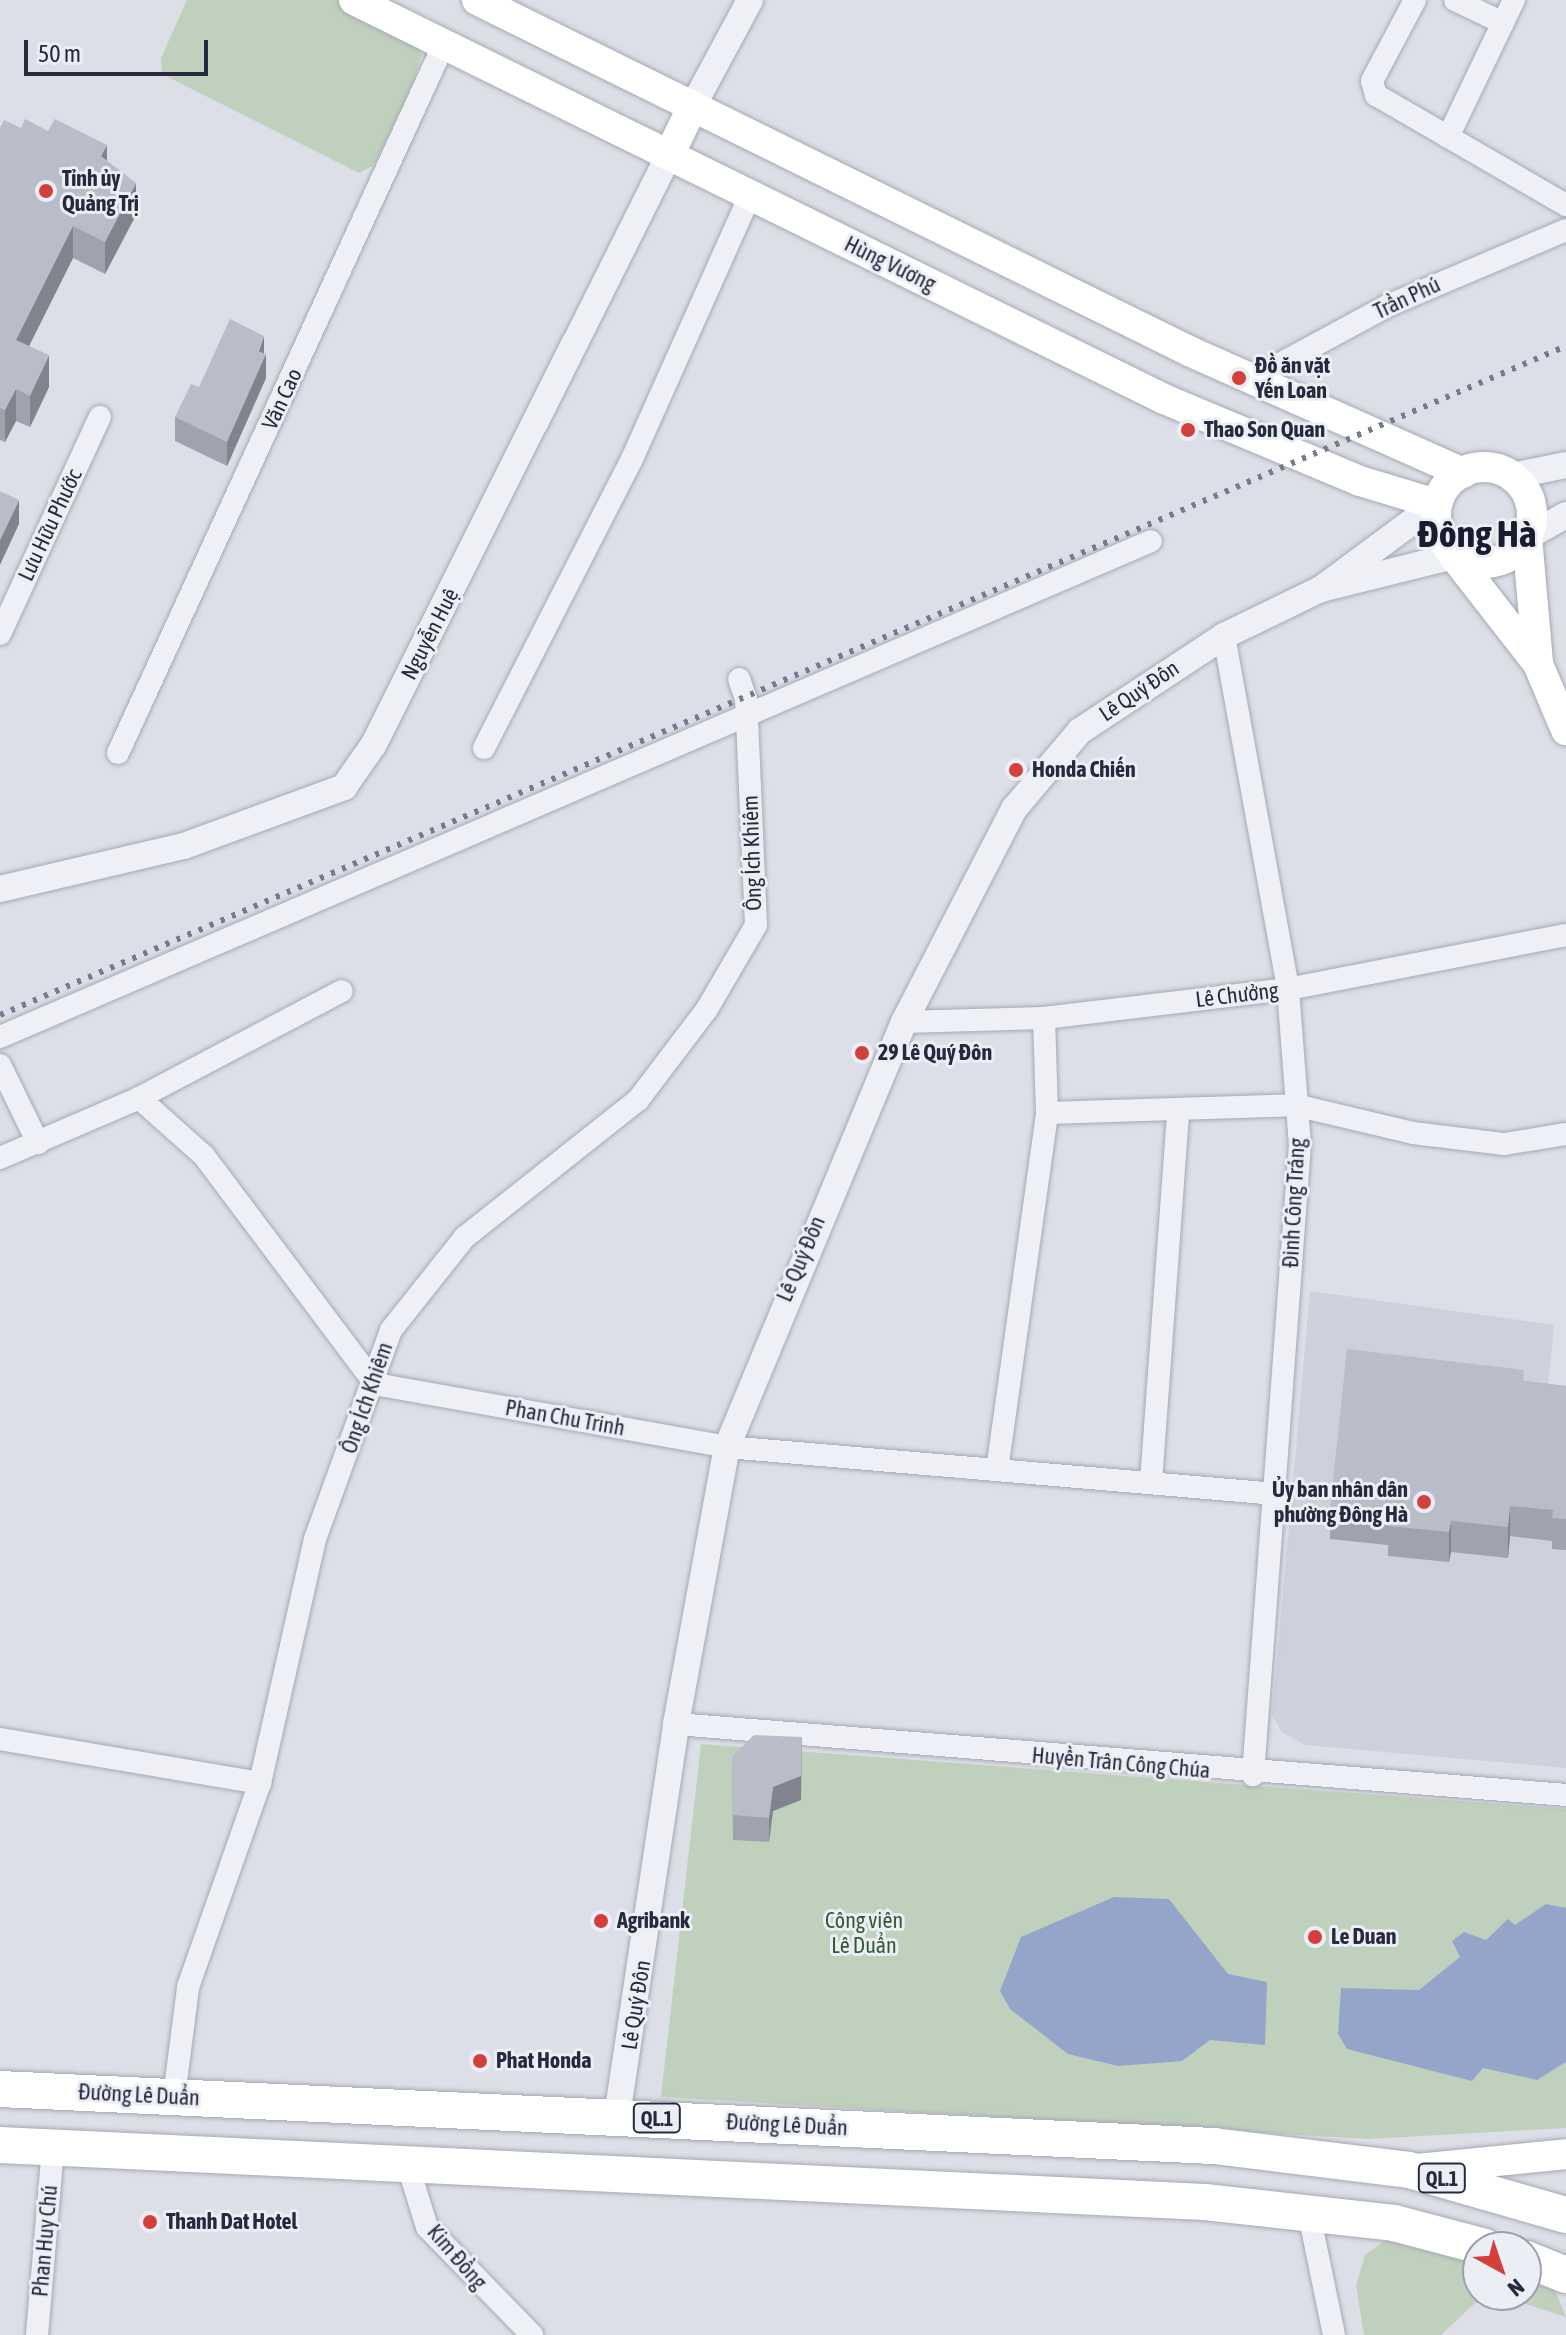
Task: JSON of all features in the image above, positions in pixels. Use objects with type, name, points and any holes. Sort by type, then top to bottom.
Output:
[{"type":"highway","name":"Đường Lê Duẩn","points":[[0,2089],[1214,2146],[1409,2170],[1566,2215]]},
{"type":"highway","points":[[616,2172],[617,2116]]},
{"type":"highway","points":[[0,2145],[1205,2202],[1394,2223],[1462,2241]]},
{"type":"highway","points":[[1309,2214],[1313,2158]]},
{"type":"highway","points":[[1542,2265],[1566,2275]]},
{"type":"main road","name":"Hùng Vương","points":[[354,0],[1164,399],[1360,481],[1436,504]]},
{"type":"main road","points":[[477,0],[1254,378],[1463,473],[1495,468],[1512,476],[1533,515],[1527,537],[1538,664]]},
{"type":"main road","points":[[669,155],[693,106]]},
{"type":"main road","points":[[1463,473],[1436,504],[1454,556],[1538,664],[1566,730]]},
{"type":"main road","points":[[1454,556],[1495,562],[1527,537]]},
{"type":"main road","points":[[1409,2170],[1566,2154]]},
{"type":"street","points":[[693,106],[750,0]]},
{"type":"street","points":[[1415,0],[1371,88],[1448,137],[1566,205]]},
{"type":"street","points":[[1455,0],[1503,23]]},
{"type":"street","points":[[1448,137],[1514,0]]},
{"type":"street","name":"Văn Cao","points":[[118,753],[444,44]]},
{"type":"street","name":"Nguyễn Huệ","points":[[0,889],[184,846],[344,787],[374,744],[669,155]]},
{"type":"street","points":[[484,748],[632,459],[750,195]]},
{"type":"street","name":"Trần Phú","points":[[1254,378],[1387,306],[1566,230]]},
{"type":"street","name":"Lưu Hữu Phước","points":[[0,634],[100,417]]},
{"type":"street","points":[[1512,476],[1566,465]]},
{"type":"street","name":"Lê Quý Đôn","points":[[617,2116],[676,1724],[727,1447],[904,1022],[1038,772],[1080,731],[1224,636],[1321,589],[1436,504]]},
{"type":"street","points":[[1527,537],[1566,515]]},
{"type":"street","points":[[0,1037],[746,712],[1151,541]]},
{"type":"street","name":"Lê Quý Đôn","points":[[1321,589],[1454,556]]},
{"type":"street","name":"Đinh Công Tráng","points":[[1224,636],[1288,989],[1300,1144],[1253,1775]]},
{"type":"street","name":"Ông Ích Khiêm","points":[[174,2097],[188,1987],[260,1783],[315,1539],[375,1384],[391,1330],[429,1276],[465,1237],[638,1100],[707,1009],[756,925],[746,712],[739,679]]},
{"type":"street","name":"Lê Chưởng","points":[[904,1022],[1044,1018],[1288,989],[1566,935]]},
{"type":"street","points":[[0,1158],[139,1098],[342,991]]},
{"type":"street","points":[[997,1470],[1047,1113],[1044,1018]]},
{"type":"street","points":[[0,1065],[38,1143]]},
{"type":"street","points":[[139,1098],[204,1156],[375,1384]]},
{"type":"street","points":[[1047,1113],[1295,1105],[1413,1133],[1504,1144],[1566,1134]]},
{"type":"street","points":[[1151,1482],[1178,1111]]},
{"type":"street","name":"Phan Chu Trinh","points":[[375,1384],[727,1447],[1276,1494]]},
{"type":"street","name":"Huyền Trân Công Chúa","points":[[676,1724],[1253,1775],[1566,1795]]},
{"type":"street","points":[[0,1739],[260,1783]]},
{"type":"street","name":"Phan Huy Chú","points":[[37,2335],[53,2147]]},
{"type":"street","name":"Kim Đồng","points":[[407,2163],[427,2227],[532,2335]]},
{"type":"street","points":[[1309,2214],[1332,2334]]},
{"type":"shaded area","points":[[1310,1291],[1554,1325],[1547,1400],[1566,1402],[1566,1768],[1305,1745],[1282,1732],[1272,1715]]},
{"type":"green space","points":[[187,0],[340,0],[417,41],[422,54],[410,93],[374,165],[359,173],[162,74],[161,58]]},
{"type":"green space","name":"Công viên Lê Duẩn","points":[[701,1744],[1566,1809],[1566,2128],[1368,2139],[661,2097]]},
{"type":"green space","points":[[1390,2237],[1462,2249],[1462,2311],[1466,2311],[1441,2335],[1364,2335],[1356,2285],[1365,2255]]},
{"type":"green space","points":[[1542,2282],[1554,2288],[1566,2317],[1542,2309]]},
{"type":"water","points":[[1114,1897],[1169,1899],[1228,1974],[1267,1982],[1265,2045],[1210,2040],[1182,2061],[1118,2066],[1068,2054],[1010,2009],[1000,1991],[1021,1937]]},
{"type":"water","points":[[1546,1904],[1566,1908],[1566,2062],[1537,2080],[1483,2068],[1472,2081],[1347,2049],[1338,2034],[1341,1988],[1419,1990],[1460,1957],[1452,1941],[1464,1932],[1486,1940],[1508,1919],[1515,1925]]},
{"type":"building","points":[[25,119],[48,131],[55,119],[107,145],[101,156],[136,183],[105,242],[73,226],[16,340],[49,355],[30,396],[16,389],[5,410],[0,408],[0,128],[4,120],[21,128]]},
{"type":"building","points":[[230,319],[264,336],[258,351],[266,354],[227,442],[175,417],[191,384],[199,387]]},
{"type":"building","points":[[0,491],[19,500],[0,540]]},
{"type":"building","name":"Ủy ban nhân dân phường Đông Hà","points":[[1347,1349],[1524,1370],[1523,1381],[1566,1386],[1566,1519],[1552,1518],[1553,1510],[1510,1506],[1508,1527],[1451,1521],[1449,1532],[1388,1526],[1389,1514],[1330,1508]]},
{"type":"building","points":[[754,1735],[802,1737],[801,1776],[773,1787],[769,1818],[733,1815],[732,1756]]},
{"type":"railway","points":[[0,1015],[1566,346]]},
{"type":"place","name":"Tỉnh ủy Quảng Trị","points":[[46,191]]},
{"type":"place","name":"Đồ ăn vặt Yến Loan","points":[[1239,378]]},
{"type":"place","name":"Thao Son Quan","points":[[1188,430]]},
{"type":"place","name":"Honda Chiến","points":[[1016,770]]},
{"type":"place","name":"29 Lê Quý Đôn","points":[[862,1053]]},
{"type":"place","name":"Ủy ban nhân dân phường Đông Hà","points":[[1424,1502]]},
{"type":"place","name":"Agribank","points":[[601,1921]]},
{"type":"place","name":"Le Duan","points":[[1315,1937]]},
{"type":"place","name":"Phat Honda","points":[[480,2061]]},
{"type":"place","name":"Thanh Dat Hotel","points":[[150,2222]]},
{"type":"district","name":"Đông Hà","points":[[1477,534]]}]
